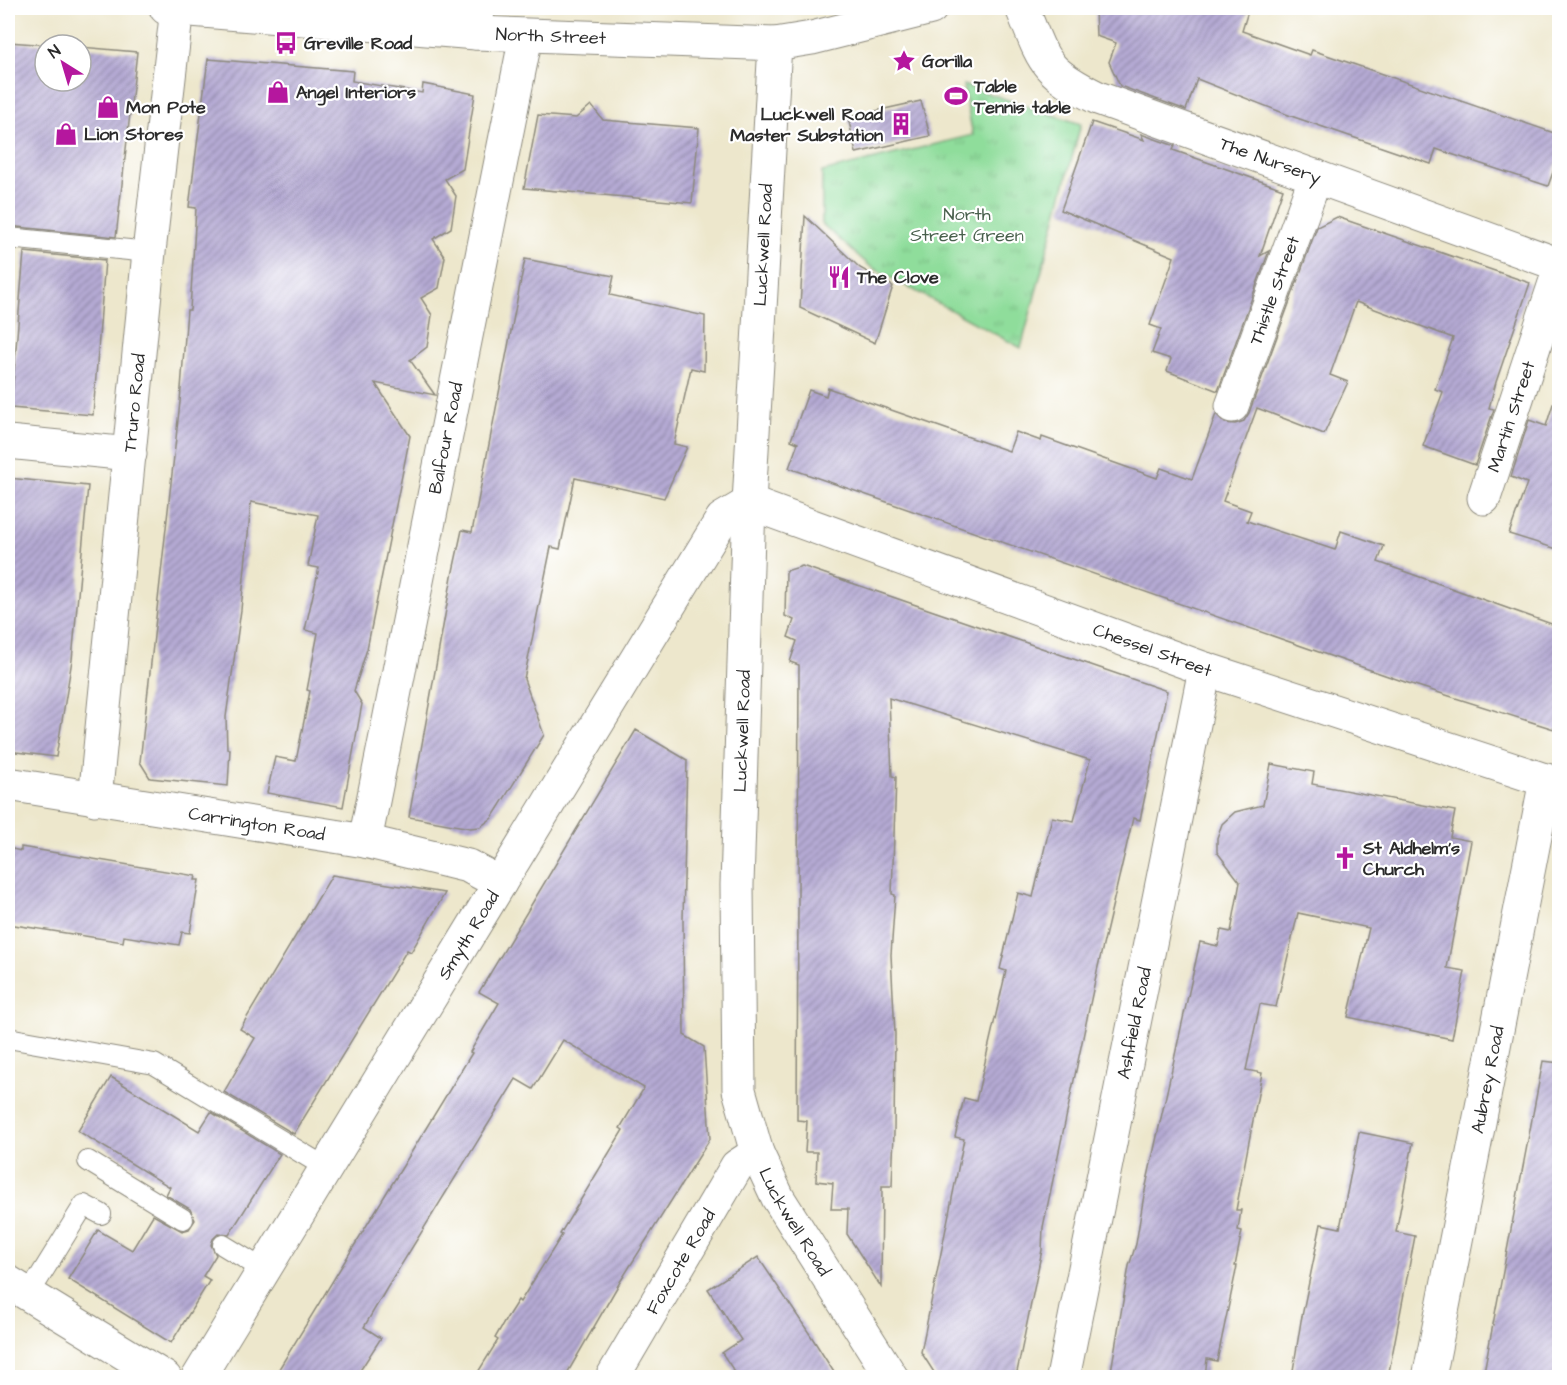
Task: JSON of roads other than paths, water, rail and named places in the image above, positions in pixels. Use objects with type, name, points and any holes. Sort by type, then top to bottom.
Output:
[{"type":"street","name":"North Street","points":[[171,8],[477,20],[526,36],[775,44],[812,38],[931,8]]},
{"type":"street","name":"Truro Road","points":[[94,799],[130,454],[171,8]]},
{"type":"street","name":"The Nursery","points":[[1022,8],[1049,68],[1066,82],[1098,98],[1560,267]]},
{"type":"street","name":"Balfour Road","points":[[365,841],[526,36]]},
{"type":"street","name":"Luckwell Road","points":[[775,44],[749,503],[737,885],[739,1090],[757,1153],[778,1198],[892,1377]]},
{"type":"street","name":"Thistle Street","points":[[1232,406],[1316,176]]},
{"type":"street","name":"Martin Street","points":[[1484,498],[1560,267]]},
{"type":"street","points":[[8,442],[130,454]]},
{"type":"street","name":"Chessel Street","points":[[749,503],[1205,669],[1553,782]]},
{"type":"street","name":"Smyth Road","points":[[198,1377],[722,519],[749,503]]},
{"type":"street","name":"Ashfield Road","points":[[1063,1377],[1205,669]]},
{"type":"street","name":"Aubrey Road","points":[[1429,1377],[1553,782]]},
{"type":"street","name":"Carrington Road","points":[[8,784],[365,841],[468,866],[500,883]]},
{"type":"street","name":"Foxcote Road","points":[[612,1377],[737,1166],[757,1153]]},
{"type":"street","points":[[18,1288],[165,1377]]},
{"type":"lane","points":[[8,238],[148,252]]},
{"type":"lane","points":[[8,1038],[154,1064],[326,1167]]},
{"type":"lane","points":[[88,1161],[183,1219]]},
{"type":"lane","points":[[18,1288],[84,1204],[101,1214]]},
{"type":"lane","points":[[223,1245],[264,1270]]},
{"type":"place","name":"Greville Road","points":[[286,43]]},
{"type":"place","name":"Gorilla","points":[[904,61]]},
{"type":"place","name":"Angel Interiors","points":[[278,92]]},
{"type":"place","name":"Table Tennis table","points":[[956,96]]},
{"type":"place","name":"Mon Pote","points":[[108,107]]},
{"type":"place","name":"Luckwell Road Master Substation","points":[[901,124]]},
{"type":"place","name":"Lion Stores","points":[[66,134]]},
{"type":"place","name":"The Clove","points":[[839,277]]},
{"type":"place","name":"St Aldhelm's Church","points":[[1345,858]]},
{"type":"park label","name":"North Street Green","points":[[967,224]]}]
